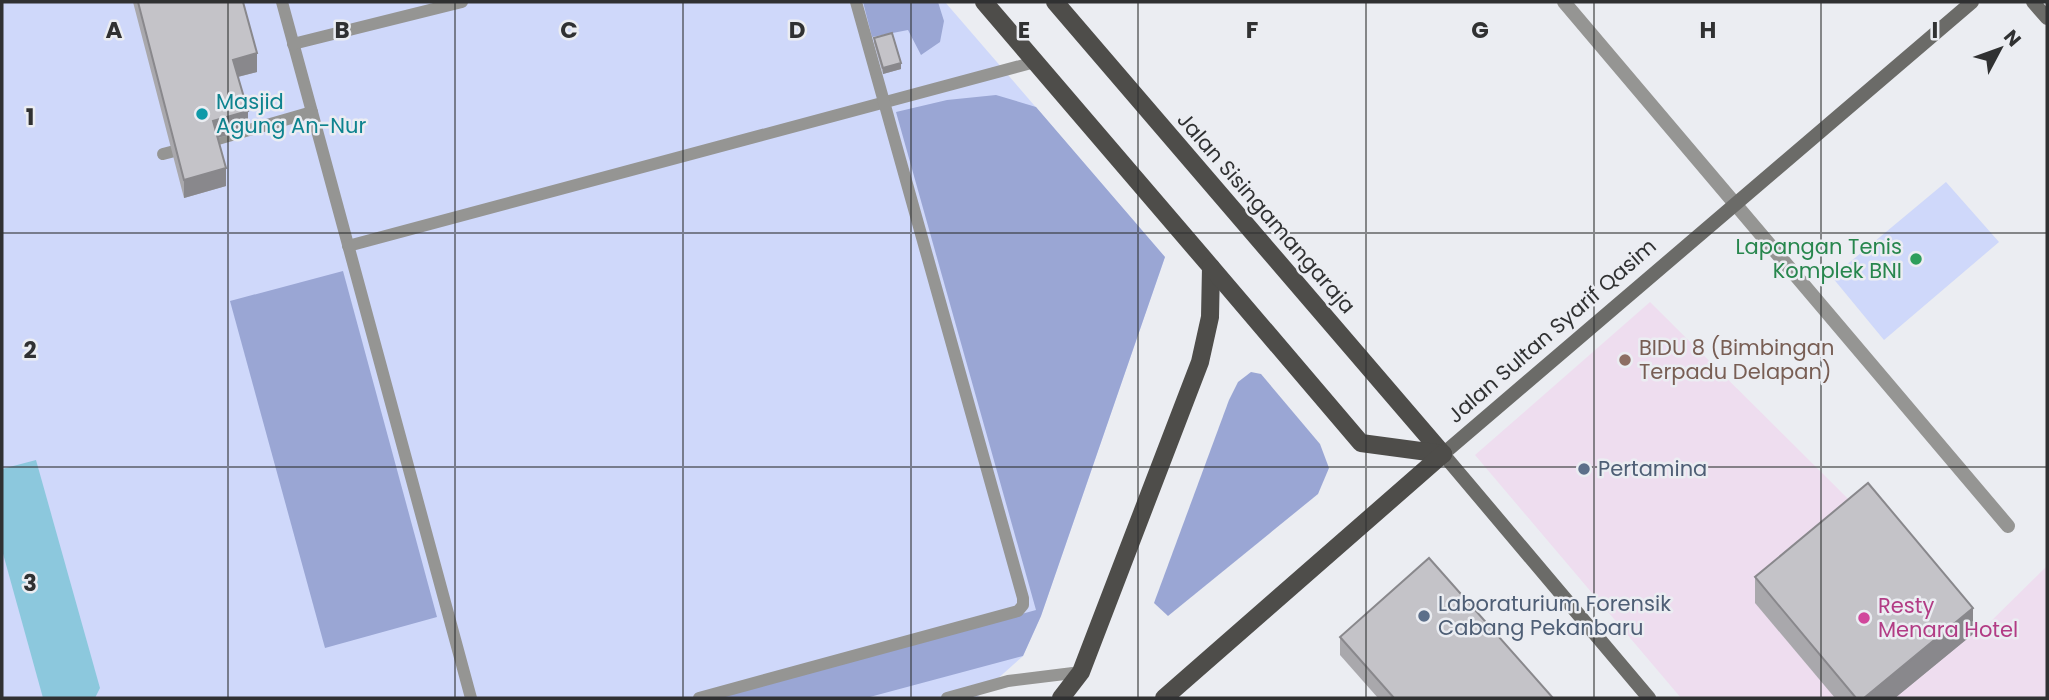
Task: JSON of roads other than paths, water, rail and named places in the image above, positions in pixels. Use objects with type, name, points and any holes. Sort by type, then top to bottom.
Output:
[{"type":"main road","points":[[984,2],[1361,443],[1443,454]]},
{"type":"main road","name":"Jalan Sisingamangaraja","points":[[1055,2],[1649,698]]},
{"type":"main road","name":"Jalan Sultan Syarif Qasim","points":[[1164,698],[1443,454],[1972,2]]},
{"type":"main road","points":[[2033,2],[2047,18]]},
{"type":"main road","points":[[1061,698],[1081,672],[1200,362],[1210,317],[1211,267]]},
{"type":"street","points":[[1564,2],[2008,526]]},
{"type":"lane","points":[[282,2],[471,698]]},
{"type":"lane","points":[[293,44],[462,2]]},
{"type":"lane","points":[[699,698],[1017,611],[1023,605],[856,2]]},
{"type":"lane","points":[[348,246],[1035,62]]},
{"type":"lane","points":[[163,154],[312,112]]},
{"type":"lane","points":[[947,698],[1008,681],[1081,672]]},
{"type":"place","name":"Masjid Agung An-Nur","points":[[202,114]]},
{"type":"place","name":"Lapangan Tenis Komplek BNI","points":[[1916,259]]},
{"type":"place","name":"BIDU 8 (Bimbingan Terpadu Delapan)","points":[[1625,360]]},
{"type":"place","name":"Pertamina","points":[[1584,469]]},
{"type":"place","name":"Laboraturium Forensik Cabang Pekanbaru","points":[[1424,616]]},
{"type":"place","name":"Resty Menara Hotel","points":[[1864,618]]}]
